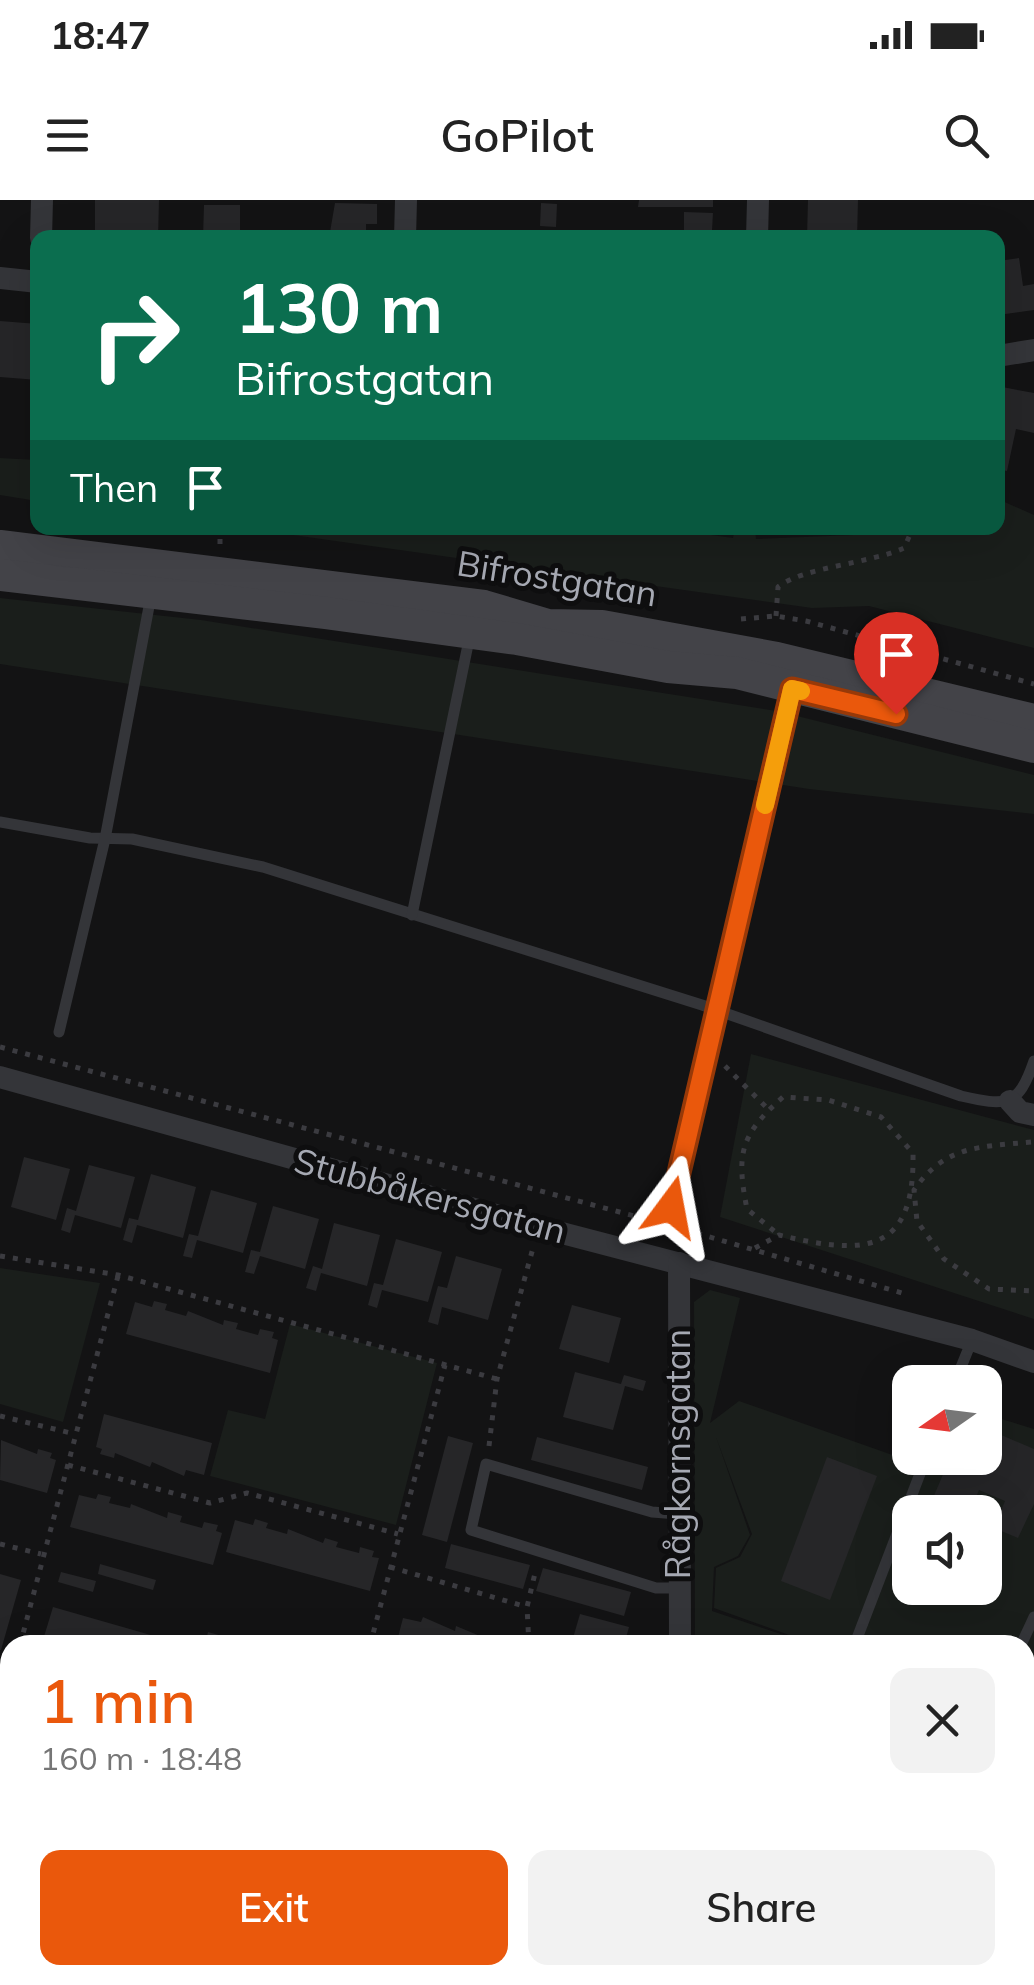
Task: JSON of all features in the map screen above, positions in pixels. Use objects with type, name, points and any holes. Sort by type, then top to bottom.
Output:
[{"type":"main road","name":"Bifrostgatan","points":[[0,546],[474,604],[548,625],[602,626],[777,658],[1034,720]]},
{"type":"main road","name":"Bifrostgatan","points":[[0,575],[470,633],[668,667],[737,672],[1034,748]]},
{"type":"street","points":[[41,230],[42,200]]},
{"type":"street","points":[[406,200],[406,230]]},
{"type":"street","points":[[757,230],[758,200]]},
{"type":"street","points":[[0,278],[30,281]]},
{"type":"street","points":[[1005,355],[1034,350]]},
{"type":"street","name":"Stubbåkersgatan","points":[[0,1078],[972,1340],[1034,1362]]},
{"type":"street","points":[[1010,1101],[1020,1112],[1034,1115]]},
{"type":"street","name":"Rågkornsgatan","points":[[678,1263],[680,1635]]},
{"type":"lane","points":[[58,1032],[105,838],[151,592]]},
{"type":"lane","points":[[412,915],[470,633]]},
{"type":"lane","points":[[671,1207],[792,689]]},
{"type":"lane","points":[[0,822],[132,839],[263,867],[716,1010],[961,1096],[995,1104],[1010,1101],[1024,1089],[1034,1061]]},
{"type":"lane","points":[[962,1365],[972,1340]]},
{"type":"lane","points":[[678,1514],[652,1512],[486,1464],[471,1530],[656,1588],[678,1588]]},
{"type":"lane","points":[[858,1635],[919,1475]]},
{"type":"path","points":[[220,535],[220,547]]},
{"type":"path","points":[[776,616],[778,586],[791,576],[876,560],[904,548],[910,535]]},
{"type":"path","points":[[0,1047],[753,1249],[903,1293]]},
{"type":"path","points":[[707,1048],[769,1110]]},
{"type":"path","points":[[1034,1142],[969,1148],[931,1166],[914,1190],[902,1225],[873,1246],[835,1248],[779,1235],[747,1209],[738,1164],[754,1123],[783,1098],[828,1100],[882,1117],[913,1153],[914,1190],[917,1221],[944,1259],[989,1289],[1034,1291]]},
{"type":"path","points":[[753,1249],[779,1235]]},
{"type":"path","points":[[0,1256],[118,1275],[497,1379]]},
{"type":"path","points":[[22,1635],[118,1275]]},
{"type":"path","points":[[486,1464],[497,1379],[524,1280]]},
{"type":"path","points":[[373,1635],[445,1364]]},
{"type":"path","points":[[0,1416],[75,1434]]},
{"type":"path","points":[[67,1465],[210,1503],[248,1493],[398,1534]]},
{"type":"path","points":[[0,1544],[42,1554]]},
{"type":"path","points":[[529,1635],[528,1607],[540,1552]]},
{"type":"path","points":[[390,1567],[528,1607]]},
{"type":"shaded area","points":[[0,458],[30,460],[30,500],[0,495]]},
{"type":"shaded area","points":[[1005,502],[1034,515],[1034,648],[869,606],[812,608],[293,535],[756,535],[756,539],[1005,535]]},
{"type":"shaded area","points":[[0,598],[201,620],[777,711],[1034,775],[1034,814],[809,789],[0,664]]},
{"type":"shaded area","points":[[751,1054],[1034,1130],[1034,1319],[720,1217]]},
{"type":"shaded area","points":[[0,1268],[100,1283],[63,1422],[0,1404]]},
{"type":"shaded area","points":[[710,1290],[740,1298],[710,1423],[739,1401],[892,1455],[892,1475],[1002,1475],[1002,1419],[1034,1429],[1034,1635],[789,1635],[714,1608],[716,1568],[740,1557],[752,1534],[716,1437],[750,1535],[738,1556],[714,1567],[712,1611],[783,1635],[695,1635],[694,1302]]},
{"type":"shaded area","points":[[290,1324],[437,1363],[396,1525],[210,1476],[228,1410],[265,1419]]},
{"type":"building","points":[[95,200],[159,200],[158,230],[95,230]]},
{"type":"building","points":[[639,200],[713,200],[713,207],[638,207]]},
{"type":"building","points":[[808,200],[858,200],[857,230],[807,230]]},
{"type":"building","points":[[335,203],[377,204],[377,224],[366,224],[366,230],[330,230]]},
{"type":"building","points":[[541,203],[557,204],[556,227],[540,226]]},
{"type":"building","points":[[204,205],[240,205],[240,230],[203,230]]},
{"type":"building","points":[[684,212],[713,213],[712,230],[684,230]]},
{"type":"building","points":[[1019,258],[1023,286],[1034,284],[1034,310],[1005,314],[1005,260]]},
{"type":"building","points":[[0,321],[30,323],[30,379],[0,377]]},
{"type":"building","points":[[1005,388],[1034,393],[1034,433],[1016,429],[1007,471]]},
{"type":"building","points":[[24,1157],[70,1169],[56,1220],[11,1207]]},
{"type":"building","points":[[89,1165],[135,1177],[121,1228],[75,1215],[70,1233],[61,1230],[67,1208],[76,1211]]},
{"type":"building","points":[[151,1174],[196,1187],[183,1238],[137,1225],[132,1243],[123,1240],[129,1218],[138,1220]]},
{"type":"building","points":[[211,1190],[257,1203],[243,1253],[197,1240],[192,1258],[183,1256],[189,1234],[198,1236]]},
{"type":"building","points":[[273,1206],[319,1219],[305,1269],[260,1256],[254,1274],[245,1272],[251,1250],[260,1252]]},
{"type":"building","points":[[334,1223],[380,1235],[367,1286],[321,1273],[316,1291],[306,1288],[313,1266],[322,1269]]},
{"type":"building","points":[[396,1239],[442,1252],[428,1302],[382,1290],[377,1308],[368,1305],[374,1283],[383,1285]]},
{"type":"building","points":[[456,1256],[502,1269],[488,1320],[442,1307],[438,1325],[428,1322],[438,1286],[447,1288]]},
{"type":"building","points":[[154,1301],[167,1304],[165,1310],[186,1316],[188,1311],[223,1325],[224,1320],[238,1323],[236,1329],[258,1335],[260,1329],[274,1332],[272,1338],[278,1340],[270,1373],[126,1334],[135,1302],[152,1307]]},
{"type":"building","points":[[572,1305],[621,1318],[609,1363],[559,1349]]},
{"type":"building","points":[[575,1372],[621,1384],[624,1375],[646,1381],[643,1391],[625,1386],[613,1430],[563,1417]]},
{"type":"building","points":[[104,1414],[212,1443],[204,1475],[186,1470],[184,1476],[152,1462],[150,1467],[115,1453],[114,1458],[100,1454],[102,1449],[96,1447]]},
{"type":"building","points":[[1002,1435],[1034,1449],[1034,1504],[1018,1538],[1002,1531],[1002,1495],[979,1490],[977,1495],[934,1495],[943,1475],[1002,1475]]},
{"type":"building","points":[[448,1436],[473,1443],[447,1542],[422,1535]]},
{"type":"building","points":[[537,1437],[648,1467],[642,1490],[531,1460]]},
{"type":"building","points":[[1,1440],[37,1454],[38,1449],[52,1453],[50,1458],[56,1460],[47,1493],[0,1480]]},
{"type":"building","points":[[827,1457],[877,1476],[830,1600],[781,1581]]},
{"type":"building","points":[[98,1494],[111,1497],[109,1503],[130,1508],[131,1504],[167,1518],[168,1512],[182,1516],[180,1522],[202,1528],[204,1522],[218,1525],[216,1531],[222,1533],[213,1565],[70,1527],[79,1495],[96,1499]]},
{"type":"building","points":[[255,1519],[268,1523],[266,1528],[287,1534],[288,1529],[323,1543],[325,1538],[338,1542],[336,1547],[359,1553],[360,1547],[374,1551],[372,1557],[379,1558],[370,1591],[226,1552],[235,1520],[253,1525]]},
{"type":"building","points":[[451,1544],[530,1565],[523,1589],[445,1568]]},
{"type":"building","points":[[100,1564],[156,1580],[153,1590],[98,1574]]},
{"type":"building","points":[[543,1568],[631,1592],[624,1616],[536,1591]]},
{"type":"building","points":[[61,1572],[96,1581],[93,1592],[58,1582]]},
{"type":"building","points":[[0,1574],[21,1580],[5,1635],[0,1635]]},
{"type":"building","points":[[53,1607],[151,1635],[45,1635]]},
{"type":"building","points":[[580,1614],[629,1627],[627,1635],[574,1635]]},
{"type":"building","points":[[423,1617],[455,1631],[456,1626],[478,1635],[399,1635],[403,1618],[421,1622]]},
{"type":"slow traffic","points":[[765,805],[792,689],[801,691]]},
{"type":"route","points":[[671,1207],[792,689],[896,714]]}]
